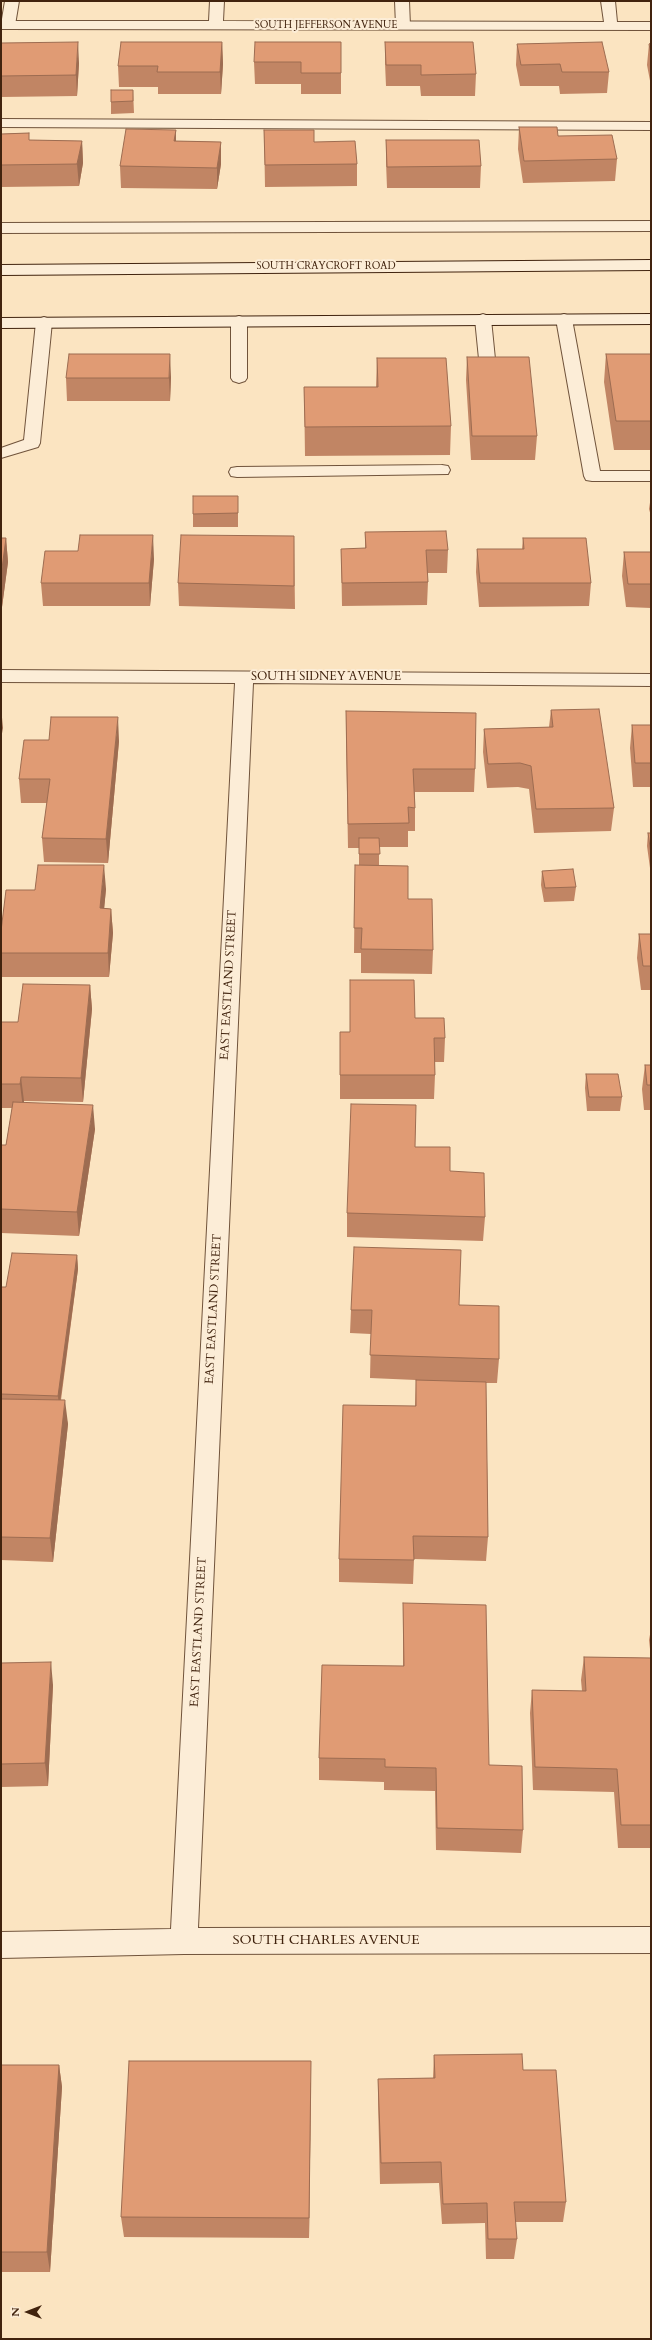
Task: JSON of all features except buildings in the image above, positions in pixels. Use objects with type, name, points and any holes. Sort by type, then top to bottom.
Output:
[{"type":"street","points":[[4,25],[12,1]]},
{"type":"street","points":[[216,26],[217,1]]},
{"type":"street","points":[[402,1],[403,26]]},
{"type":"street","points":[[608,1],[611,26]]},
{"type":"street","name":"SOUTH JEFFERSON AVENUE","points":[[4,25],[651,26]]},
{"type":"street","points":[[1,124],[651,126]]},
{"type":"street","points":[[1,228],[651,226]]},
{"type":"street","name":"SOUTH CRAYCROFT ROAD","points":[[1,270],[651,265]]},
{"type":"street","points":[[483,319],[487,359]]},
{"type":"street","points":[[564,319],[592,476],[651,476]]},
{"type":"street","points":[[1,323],[651,319]]},
{"type":"street","points":[[239,321],[239,378]]},
{"type":"street","points":[[1,453],[32,443],[44,322]]},
{"type":"street","points":[[238,472],[442,470]]},
{"type":"street","name":"SOUTH SIDNEY AVENUE","points":[[1,676],[244,676],[651,680]]},
{"type":"street","name":"EAST EASTLAND STREET","points":[[184,1941],[244,676]]},
{"type":"street","name":"SOUTH CHARLES AVENUE","points":[[1,1945],[184,1941],[651,1940]]}]
